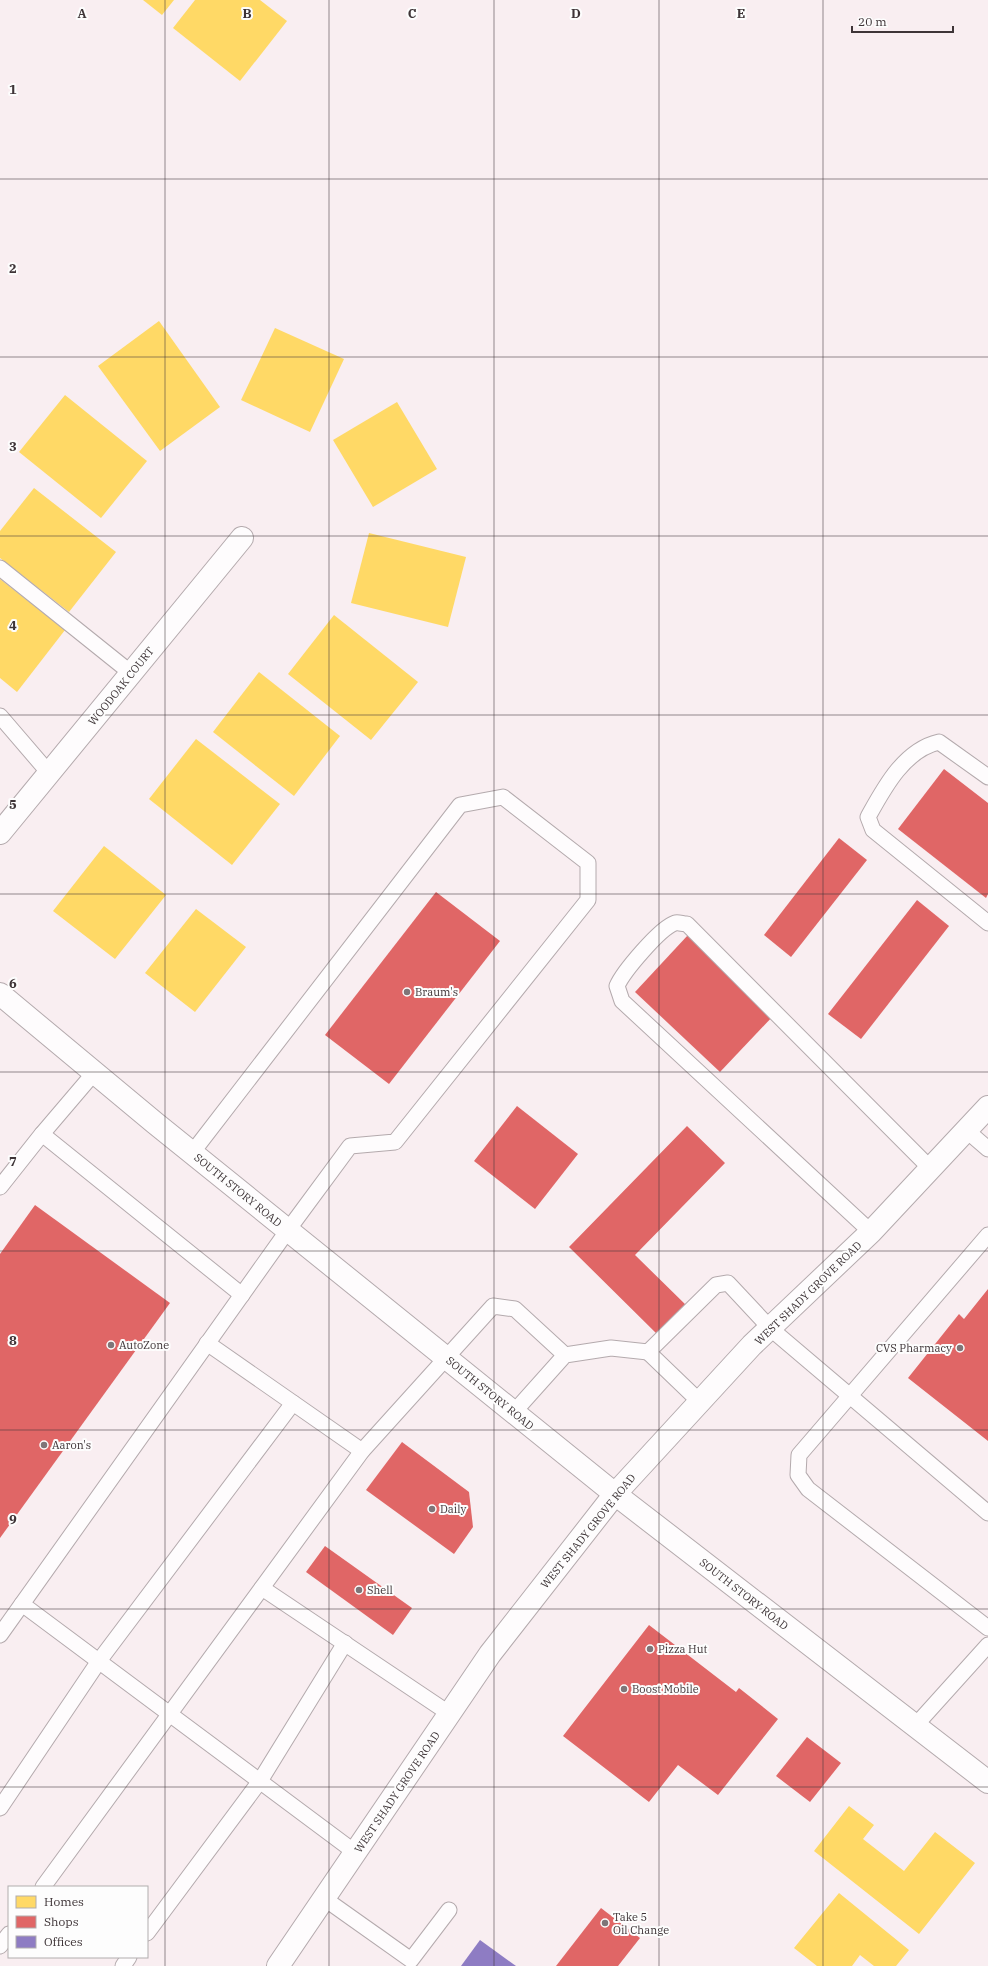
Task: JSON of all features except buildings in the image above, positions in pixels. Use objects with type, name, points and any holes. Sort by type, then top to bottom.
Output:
[{"type":"main road","name":"WOODOAK COURT","points":[[0,833],[242,538]]},
{"type":"main road","name":"SOUTH STORY ROAD","points":[[0,994],[192,1153],[615,1494],[988,1782]]},
{"type":"main road","name":"WEST SHADY GROVE ROAD","points":[[278,1966],[490,1654],[615,1494],[752,1346],[871,1232],[988,1107]]},
{"type":"lane","points":[[0,568],[131,673]]},
{"type":"lane","points":[[0,716],[49,773]]},
{"type":"lane","points":[[988,777],[939,742],[926,745],[903,763],[868,817],[873,830],[988,923]]},
{"type":"lane","points":[[0,1635],[207,1343],[350,1146],[395,1142],[588,900],[588,863],[504,797],[460,805],[192,1153]]},
{"type":"lane","points":[[871,1232],[622,1001],[617,986],[624,973],[664,929],[676,923],[687,924],[930,1168]]},
{"type":"lane","points":[[0,1187],[42,1134],[94,1073]]},
{"type":"lane","points":[[966,1130],[988,1150]]},
{"type":"lane","points":[[42,1134],[242,1295]]},
{"type":"lane","points":[[988,1235],[799,1456],[798,1475],[808,1489],[988,1628]]},
{"type":"lane","points":[[648,1352],[716,1285],[728,1282],[770,1329],[988,1513]]},
{"type":"lane","points":[[44,1886],[362,1451],[493,1306],[514,1309],[565,1356]]},
{"type":"lane","points":[[207,1343],[362,1451]]},
{"type":"lane","points":[[514,1412],[565,1356],[612,1348],[648,1352],[700,1402]]},
{"type":"lane","points":[[0,1808],[99,1661],[292,1403]]},
{"type":"lane","points":[[262,1588],[450,1714]]},
{"type":"lane","points":[[22,1604],[356,1853]]},
{"type":"lane","points":[[148,1932],[260,1781],[345,1643]]},
{"type":"lane","points":[[916,1726],[988,1645]]},
{"type":"lane","points":[[324,1899],[411,1963],[449,1910]]},
{"type":"lane","points":[[0,1946],[8,1935]]},
{"type":"lane","points":[[123,1966],[129,1958]]},
{"type":"place","name":"Braum's","points":[[407,992]]},
{"type":"place","name":"AutoZone","points":[[111,1345]]},
{"type":"place","name":"CVS Pharmacy","points":[[960,1348]]},
{"type":"place","name":"Aaron's","points":[[44,1445]]},
{"type":"place","name":"Daily","points":[[432,1509]]},
{"type":"place","name":"Shell","points":[[359,1590]]},
{"type":"place","name":"Pizza Hut","points":[[650,1649]]},
{"type":"place","name":"Boost Mobile","points":[[624,1689]]},
{"type":"place","name":"Take 5 Oil Change","points":[[605,1923]]}]
